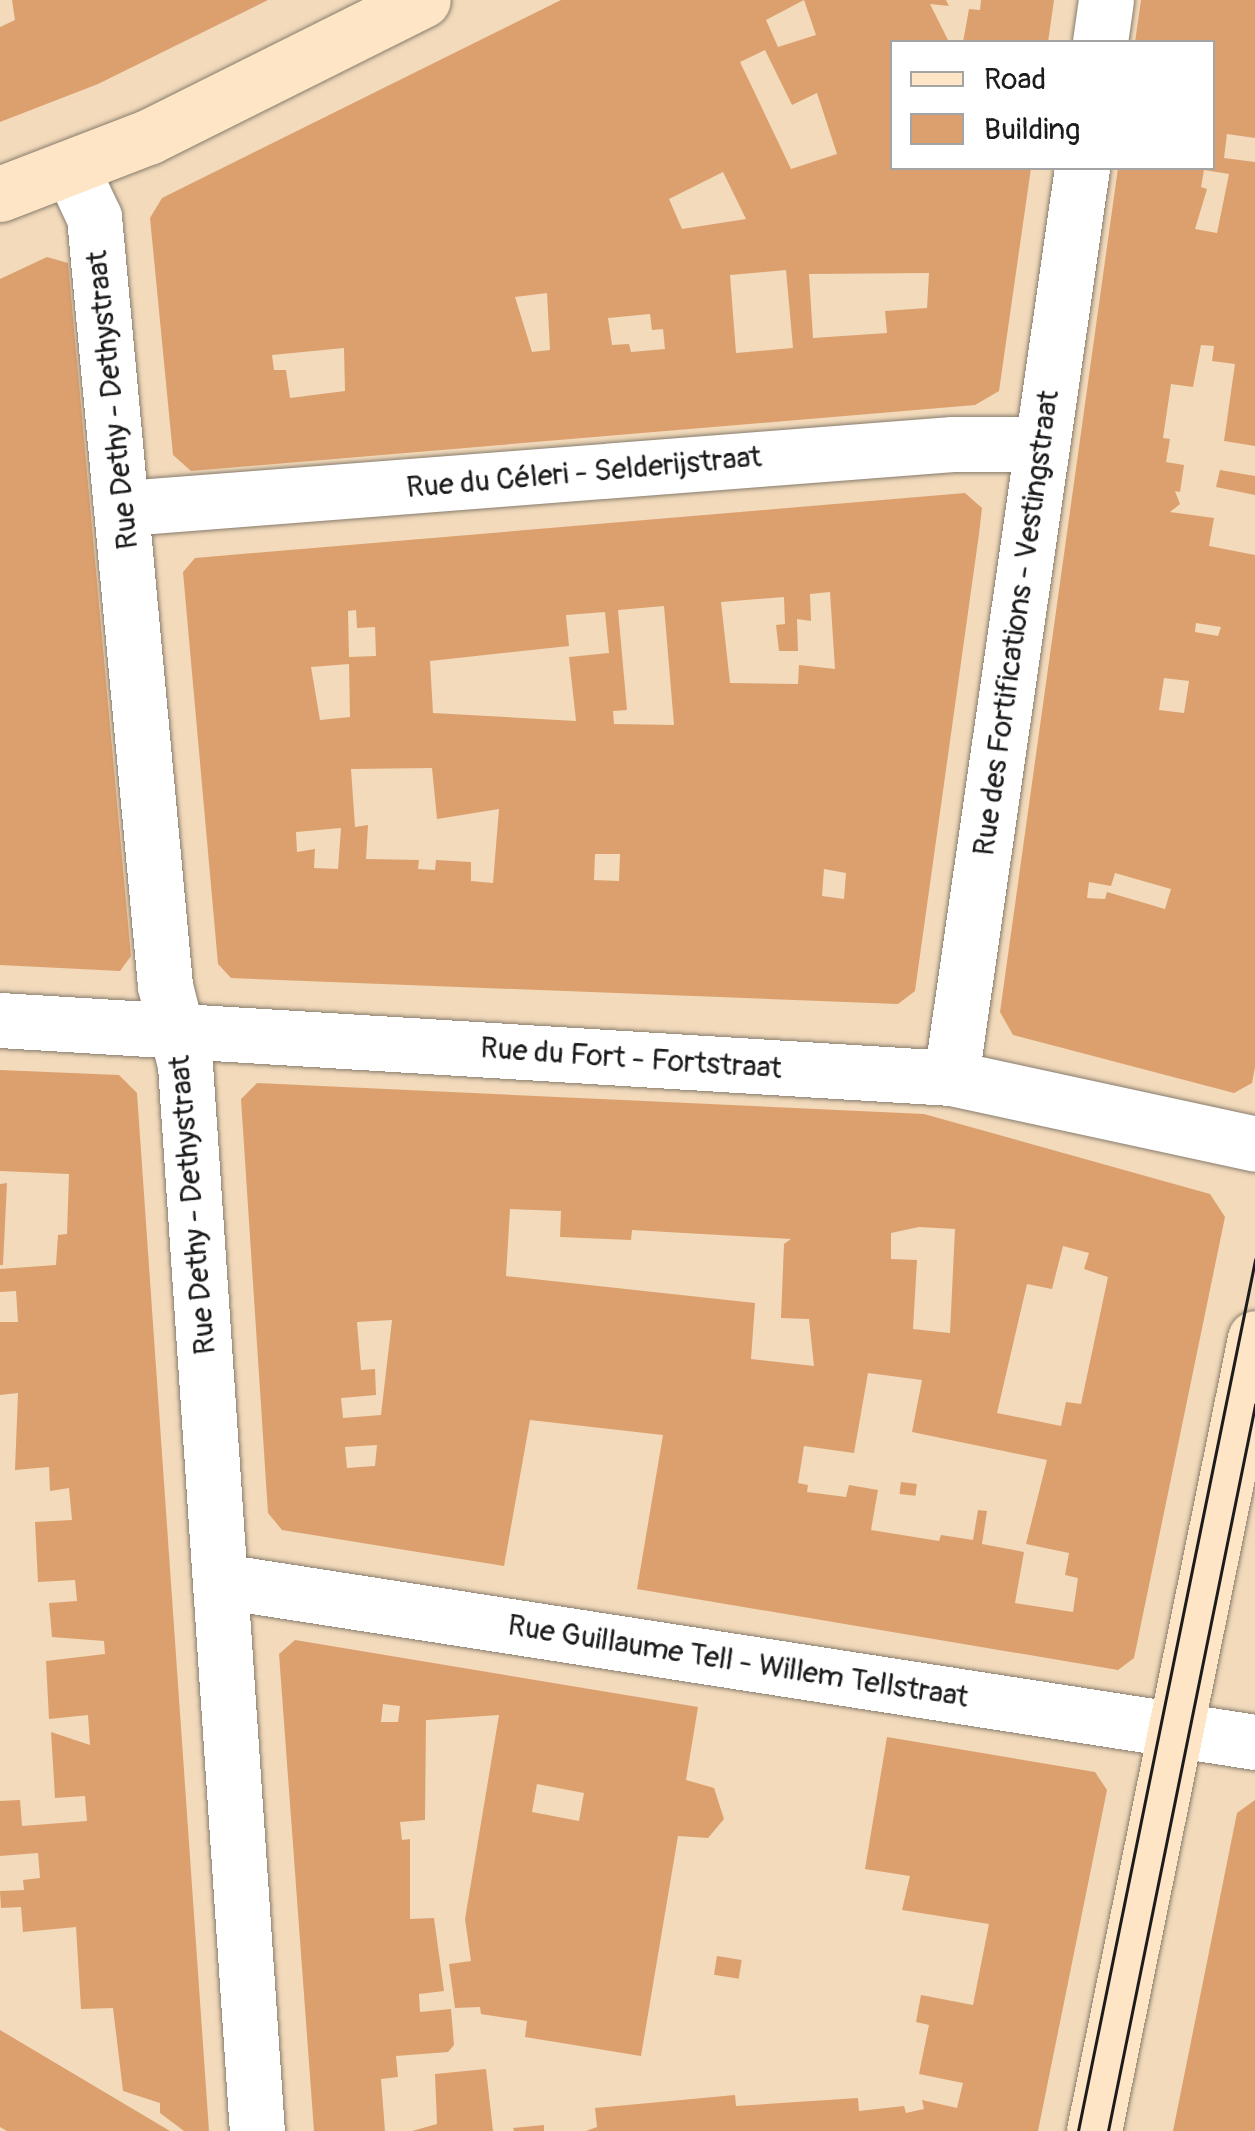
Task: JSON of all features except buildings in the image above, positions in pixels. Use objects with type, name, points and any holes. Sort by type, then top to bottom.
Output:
[{"type":"main road","points":[[0,194],[148,137],[424,0]]},
{"type":"main road","points":[[1094,2131],[1255,1338]]},
{"type":"street","points":[[1100,40],[1106,0]]},
{"type":"street","name":"Rue Dethy - Dethystraat","points":[[71,168],[94,217],[125,508],[165,986],[185,1066],[257,2131]]},
{"type":"street","name":"Rue des Fortifications - Vestingstraat","points":[[951,1078],[1082,170]]},
{"type":"street","name":"Rue du Céleri - Selderijstraat","points":[[125,508],[953,444],[1042,444]]},
{"type":"street","name":"Rue du Fort - Fortstraat","points":[[0,1020],[951,1078],[1255,1144]]},
{"type":"street","name":"Rue Guillaume Tell - Willem Tellstraat","points":[[221,1581],[1255,1742]]},
{"type":"tram line","points":[[1078,2131],[1255,1260]]},
{"type":"tram line","points":[[1108,2131],[1255,1405]]}]
